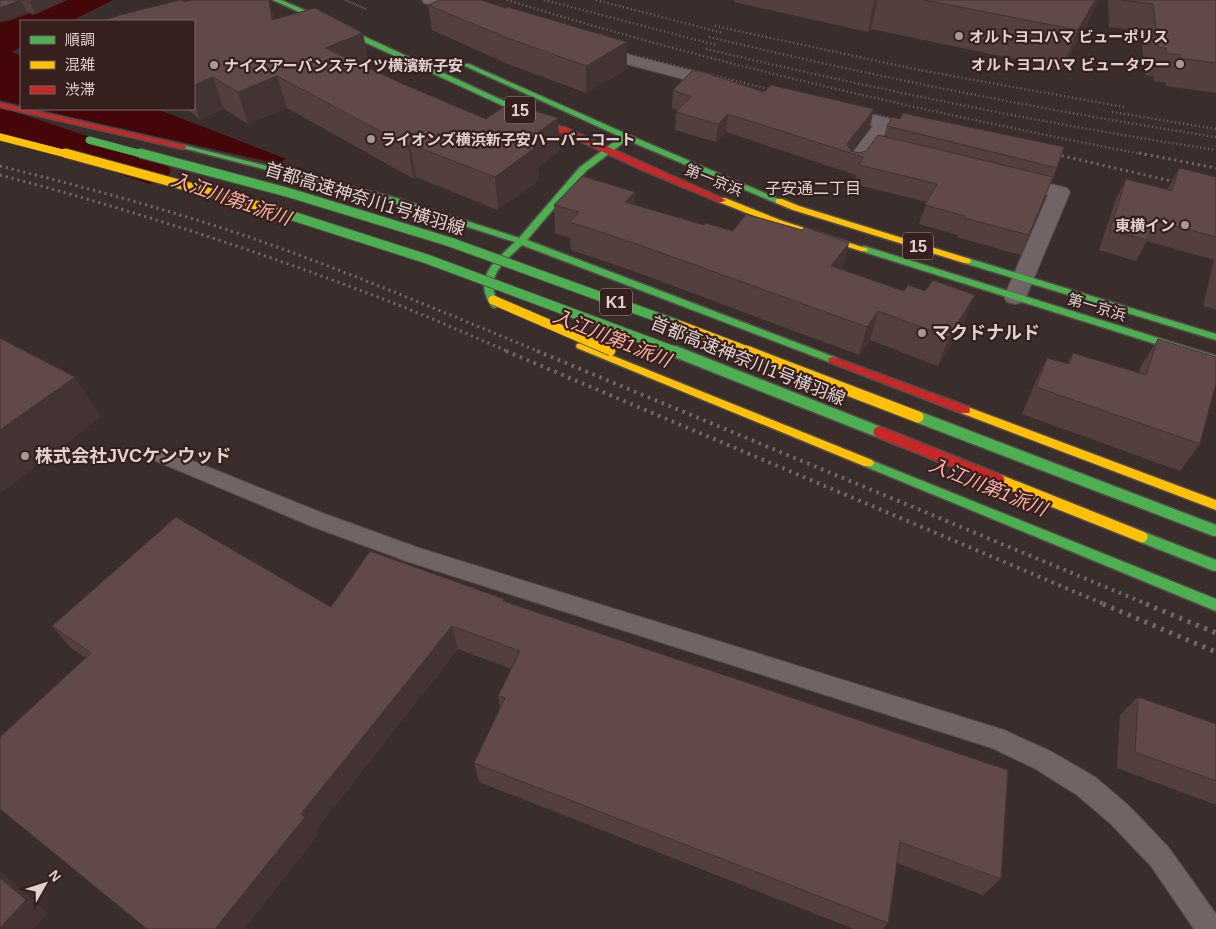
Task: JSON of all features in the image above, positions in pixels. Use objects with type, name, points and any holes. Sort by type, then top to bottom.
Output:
[{"type":"main road","name":"第一京浜","points":[[276,4],[607,151],[777,222],[1216,360]]},
{"type":"main road","name":"第一京浜","points":[[455,59],[626,137],[796,208],[1216,337]]},
{"type":"main road","points":[[0,105],[20,110]]},
{"type":"main road","points":[[21,110],[282,171],[487,228],[1216,505]]},
{"type":"main road","name":"首都高速神奈川1号横羽線","points":[[76,137],[364,214],[459,246],[667,321],[1216,531]]},
{"type":"main road","points":[[626,137],[583,169],[492,272],[486,284],[488,296],[498,309],[516,320],[1216,605]]},
{"type":"main road","name":"首都高速神奈川1号横羽線","points":[[0,138],[107,164],[273,210],[392,247],[524,293],[1216,566]]},
{"type":"main road","points":[[273,210],[416,268]]},
{"type":"main road","points":[[476,293],[611,351],[1216,596]]},
{"type":"street","points":[[429,0],[483,18]]},
{"type":"street","points":[[575,46],[745,90]]},
{"type":"street","points":[[819,107],[884,123],[878,146],[854,164]]},
{"type":"street","points":[[993,176],[1060,192],[1015,297]]},
{"type":"lane","points":[[163,456],[318,520],[416,556],[996,738],[1043,760],[1086,786],[1120,815],[1160,857],[1210,929]]},
{"type":"path","points":[[345,0],[366,9]]},
{"type":"shaded area","points":[[68,0],[113,0],[73,20],[20,20],[20,48],[12,52],[20,56],[20,105],[0,100],[0,22],[29,14],[34,15]]},
{"type":"shaded area","points":[[41,110],[160,110],[286,159],[279,164]]},
{"type":"building","points":[[0,0],[21,0],[0,8]]},
{"type":"building","points":[[180,0],[184,2],[192,0],[269,0],[272,20],[315,8],[363,33],[325,48],[403,84],[486,119],[509,103],[558,118],[525,142],[536,147],[495,177],[410,144],[408,146],[277,76],[238,92],[213,77],[195,85],[195,20],[105,20]]},
{"type":"building","points":[[440,0],[481,0],[627,42],[586,66],[505,37],[428,5]]},
{"type":"building","points":[[924,0],[1095,0],[1078,30]]},
{"type":"building","points":[[1121,0],[1216,0],[1216,63],[1180,58],[1180,55],[1167,53],[1166,48],[1158,47],[1153,4]]},
{"type":"building","points":[[692,71],[700,71],[764,92],[771,85],[874,109],[847,144],[851,151],[859,153],[866,151],[878,135],[1053,177],[1029,235],[964,218],[965,216],[925,205],[937,184],[859,165],[863,157],[728,114],[718,124],[676,112],[691,97],[673,90]]},
{"type":"building","points":[[903,113],[1064,147],[1057,168],[887,126],[893,117],[900,119]]},
{"type":"building","points":[[1179,168],[1216,177],[1216,237],[1153,220],[1147,240],[1110,230],[1126,179],[1172,191]]},
{"type":"building","points":[[582,176],[635,192],[625,202],[704,225],[705,223],[733,231],[746,214],[802,230],[805,227],[849,243],[831,266],[904,291],[908,285],[925,291],[933,280],[975,295],[949,337],[878,311],[867,327],[637,244],[570,222],[579,212],[554,205]]},
{"type":"building","points":[[0,338],[75,377],[0,430]]},
{"type":"building","points":[[1158,339],[1216,357],[1216,383],[1200,444],[1036,387],[1047,358],[1069,364],[1073,353],[1146,375]]},
{"type":"building","points":[[176,517],[331,607],[370,551],[504,599],[503,601],[1008,770],[1001,879],[900,842],[888,923],[474,763],[505,698],[498,696],[520,651],[452,626],[301,814],[305,817],[215,929],[147,929],[0,809],[0,737],[91,653],[52,626]]},
{"type":"building","points":[[1138,697],[1216,724],[1216,781],[1135,752]]},
{"type":"building","points":[[0,878],[26,900],[0,928]]},
{"type":"waterway","name":"入江川第1派川","points":[[0,119],[149,171]]},
{"type":"railway","points":[[507,0],[586,24],[744,67],[904,105],[1146,155]]},
{"type":"railway","points":[[544,0],[716,45]]},
{"type":"railway","points":[[596,0],[723,33]]},
{"type":"railway","points":[[715,26],[919,70],[1124,107]]},
{"type":"railway","points":[[709,37],[961,92],[1216,137]]},
{"type":"railway","points":[[706,49],[960,105],[1216,150]]},
{"type":"railway","points":[[612,50],[780,92]]},
{"type":"railway","points":[[860,111],[906,122]]},
{"type":"railway","points":[[1112,112],[1216,129]]},
{"type":"railway","points":[[1048,153],[1056,155]]},
{"type":"railway","points":[[1050,153],[1184,184]]},
{"type":"railway","points":[[1139,153],[1216,168]]},
{"type":"railway","points":[[0,166],[178,214],[275,246],[352,275],[540,352]]},
{"type":"railway","points":[[0,175],[145,217],[289,264],[399,305],[509,352]]},
{"type":"railway","points":[[506,351],[1106,605]]},
{"type":"railway","points":[[537,351],[1149,605]]},
{"type":"railway","points":[[1103,604],[1216,652]]},
{"type":"railway","points":[[1146,604],[1216,633]]},
{"type":"traffic: fast","points":[[276,0],[344,29],[561,129]]},
{"type":"traffic: fast","points":[[467,65],[626,137],[779,201]]},
{"type":"traffic: fast","points":[[626,137],[583,169],[521,241],[833,360]]},
{"type":"traffic: fast","points":[[89,140],[290,193],[450,242],[679,325]]},
{"type":"traffic: fast","points":[[183,147],[393,200],[521,241],[493,270],[489,278],[487,287],[489,296],[495,305]]},
{"type":"traffic: fast","points":[[274,210],[427,259],[634,335],[879,432]]},
{"type":"traffic: fast","points":[[864,249],[1216,360]]},
{"type":"traffic: fast","points":[[967,261],[1216,337]]},
{"type":"traffic: fast","points":[[918,417],[1216,531]]},
{"type":"traffic: fast","points":[[868,463],[1216,605]]},
{"type":"traffic: fast","points":[[1142,537],[1216,566]]},
{"type":"traffic: slow","points":[[0,137],[274,210]]},
{"type":"traffic: slow","points":[[722,200],[777,222],[864,249]]},
{"type":"traffic: slow","points":[[779,201],[967,261]]},
{"type":"traffic: slow","points":[[493,300],[611,351]]},
{"type":"traffic: slow","points":[[679,325],[918,417]]},
{"type":"traffic: slow","points":[[581,346],[868,463]]},
{"type":"traffic: slow","points":[[965,410],[1216,505]]},
{"type":"traffic: slow","points":[[999,480],[1142,537]]},
{"type":"traffic: jam","points":[[0,105],[20,110]]},
{"type":"traffic: jam","points":[[22,110],[183,147]]},
{"type":"traffic: jam","points":[[561,129],[643,167],[722,200]]},
{"type":"traffic: jam","points":[[833,360],[965,410]]},
{"type":"traffic: jam","points":[[879,432],[999,480]]},
{"type":"place","name":"オルトヨコハマ ビューポリス","points":[[959,36]]},
{"type":"place","name":"オルトヨコハマ ビュータワー","points":[[1180,64]]},
{"type":"place","name":"ナイスアーバンステイツ横濱新子安","points":[[214,65]]},
{"type":"place","name":"ライオンズ横浜新子安ハーバーコート","points":[[371,139]]},
{"type":"place","name":"東横イン","points":[[1185,225]]},
{"type":"place","name":"マクドナルド","points":[[922,333]]},
{"type":"place","name":"株式会社JVCケンウッド","points":[[25,456]]},
{"type":"district","name":"子安通二丁目","points":[[813,188]]}]
